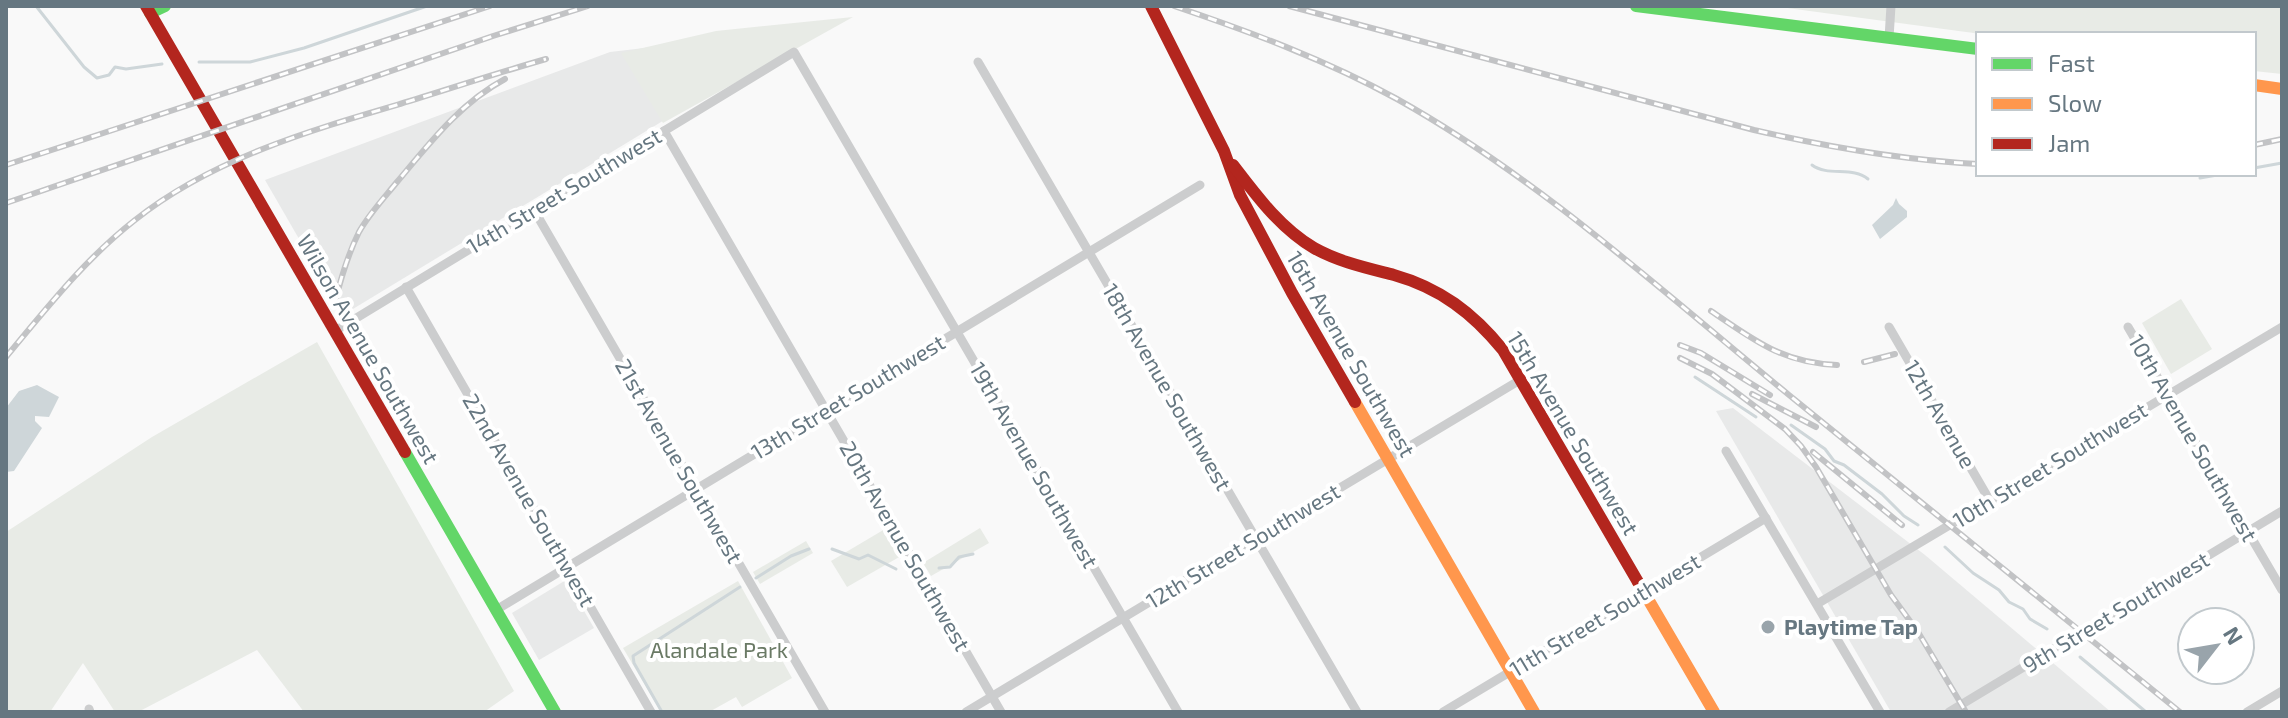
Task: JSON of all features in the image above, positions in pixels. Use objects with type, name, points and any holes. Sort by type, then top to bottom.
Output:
[{"type":"main road","points":[[148,9],[165,6]]},
{"type":"main road","name":"16th Avenue Southwest","points":[[1151,6],[1225,154],[1240,195],[1260,235],[1534,712]]},
{"type":"main road","points":[[1636,6],[1976,49]]},
{"type":"main road","name":"Wilson Avenue Southwest","points":[[148,9],[555,712]]},
{"type":"main road","points":[[2256,85],[2282,89]]},
{"type":"main road","name":"15th Avenue Southwest","points":[[1225,154],[1282,225],[1312,247],[1344,263],[1418,283],[1468,310],[1503,350],[1714,712]]},
{"type":"street","points":[[1889,38],[1891,6]]},
{"type":"street","name":"14th Street Southwest","points":[[335,331],[794,52]]},
{"type":"street","name":"19th Avenue Southwest","points":[[794,52],[1178,712]]},
{"type":"street","name":"18th Avenue Southwest","points":[[978,62],[1357,712]]},
{"type":"street","name":"20th Avenue Southwest","points":[[664,131],[1001,712]]},
{"type":"street","name":"13th Street Southwest","points":[[496,610],[1200,185]]},
{"type":"street","name":"21st Avenue Southwest","points":[[534,210],[825,712]]},
{"type":"street","name":"22nd Avenue Southwest","points":[[406,287],[651,712]]},
{"type":"street","name":"12th Avenue","points":[[1889,327],[1990,501]]},
{"type":"street","name":"10th Avenue Southwest","points":[[2128,327],[2282,590]]},
{"type":"street","name":"10th Street Southwest","points":[[1817,604],[2282,327]]},
{"type":"street","name":"12th Street Southwest","points":[[966,712],[1520,380]]},
{"type":"street","points":[[1726,451],[1880,712]]},
{"type":"street","name":"9th Street Southwest","points":[[1949,712],[2282,511]]},
{"type":"street","name":"11th Street Southwest","points":[[1443,712],[1766,518]]},
{"type":"street","points":[[2247,712],[2282,691]]},
{"type":"shaded area","points":[[816,28],[343,315],[265,180],[610,52]]},
{"type":"shaded area","points":[[1896,198],[1907,211],[1907,217],[1880,239],[1872,225],[1893,205]]},
{"type":"shaded area","points":[[37,385],[59,397],[49,417],[35,416],[35,421],[42,428],[14,471],[6,472],[6,408],[19,391]]},
{"type":"shaded area","points":[[1733,408],[1925,555],[2111,712],[1891,712],[1716,411]]},
{"type":"shaded area","points":[[566,580],[594,628],[539,660],[512,613]]},
{"type":"green space","points":[[1772,6],[2282,6],[2282,74],[2256,71],[2256,32],[1976,33]]},
{"type":"green space","points":[[853,17],[663,123],[621,53],[716,31]]},
{"type":"green space","points":[[2181,299],[2212,349],[2171,374],[2142,323]]},
{"type":"green space","points":[[317,342],[514,691],[484,712],[304,712],[257,650],[138,712],[115,712],[83,663],[50,712],[6,712],[6,532],[152,437]]},
{"type":"green space","points":[[980,528],[989,543],[931,576],[923,563]]},
{"type":"green space","points":[[885,529],[901,556],[847,587],[831,561]]},
{"type":"green space","points":[[806,541],[813,553],[760,584],[753,572]]},
{"type":"green space","name":"Alandale Park","points":[[738,581],[792,678],[742,707],[736,697],[709,712],[661,712],[623,648]]},
{"type":"waterway","points":[[36,6],[84,67],[97,78],[109,75],[115,67],[126,69],[162,64]]},
{"type":"waterway","points":[[199,62],[250,62],[304,48],[427,6]]},
{"type":"waterway","points":[[2256,168],[2282,163]]},
{"type":"waterway","points":[[1812,165],[1818,169],[1855,173],[1868,179]]},
{"type":"waterway","points":[[2200,178],[2212,176]]},
{"type":"waterway","points":[[1695,377],[1756,417]]},
{"type":"waterway","points":[[1791,425],[1918,525]]},
{"type":"waterway","points":[[1945,547],[1973,573],[1999,590],[2009,602],[2023,609],[2030,619],[2047,629]]},
{"type":"waterway","points":[[756,578],[791,556],[809,549]]},
{"type":"waterway","points":[[832,549],[859,559],[868,555],[896,569]]},
{"type":"waterway","points":[[939,568],[950,567],[959,557],[973,554]]},
{"type":"waterway","points":[[662,712],[633,656],[740,587]]},
{"type":"waterway","points":[[2080,657],[2146,712]]},
{"type":"railway","points":[[6,165],[490,6]]},
{"type":"railway","points":[[6,203],[588,6]]},
{"type":"railway","points":[[1174,6],[1260,37],[1343,72],[1450,130],[1501,165],[1599,238],[2180,712]]},
{"type":"railway","points":[[1289,6],[1754,130],[1865,152],[1976,164]]},
{"type":"railway","points":[[6,357],[99,251],[135,220],[196,180],[296,136],[546,59]]},
{"type":"railway","points":[[335,302],[351,249],[372,212],[446,125],[474,100],[505,79]]},
{"type":"railway","points":[[2256,145],[2282,139]]},
{"type":"railway","points":[[1711,311],[1784,355],[1837,365]]},
{"type":"railway","points":[[1680,345],[1701,353],[1770,395]]},
{"type":"railway","points":[[1864,362],[1895,354]]},
{"type":"railway","points":[[1680,358],[1712,374],[1785,429],[1801,446],[1966,712]]},
{"type":"railway","points":[[1752,394],[1816,427]]},
{"type":"railway","points":[[1813,452],[1902,525]]},
{"type":"traffic: fast","points":[[150,13],[165,6]]},
{"type":"traffic: fast","points":[[1636,6],[1976,49]]},
{"type":"traffic: fast","points":[[405,452],[555,712]]},
{"type":"traffic: slow","points":[[2256,85],[2282,89]]},
{"type":"traffic: slow","points":[[1355,402],[1534,712]]},
{"type":"traffic: slow","points":[[1638,582],[1714,712]]},
{"type":"traffic: jam","points":[[146,6],[405,452]]},
{"type":"traffic: jam","points":[[1151,6],[1224,151],[1240,195],[1355,402]]},
{"type":"traffic: jam","points":[[1233,165],[1279,221],[1314,248],[1343,261],[1411,280],[1441,295],[1480,324],[1503,350],[1638,582]]},
{"type":"place","name":"Playtime Tap","points":[[1768,627]]}]
